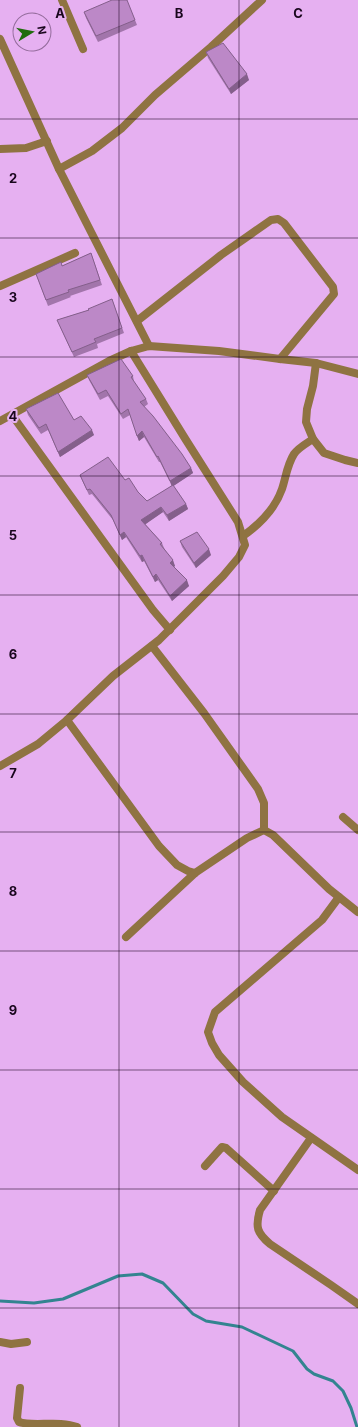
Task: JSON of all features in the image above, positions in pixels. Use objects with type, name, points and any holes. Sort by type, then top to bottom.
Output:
[{"type":"street","points":[[62,0],[83,49]]},
{"type":"street","points":[[59,168],[92,151],[122,128],[155,95],[211,47],[262,0]]},
{"type":"street","points":[[0,39],[59,168],[150,346]]},
{"type":"street","points":[[0,149],[26,148],[47,141]]},
{"type":"street","points":[[136,321],[222,255],[271,220],[278,219],[284,223],[329,281],[333,287],[334,294],[280,358]]},
{"type":"street","points":[[0,286],[75,253]]},
{"type":"street","points":[[0,422],[110,361],[131,351],[150,346],[219,351],[280,358],[316,363],[358,374]]},
{"type":"street","points":[[0,766],[38,744],[67,720],[113,676],[170,630],[223,576],[239,557],[245,545],[238,522],[131,351]]},
{"type":"street","points":[[316,363],[306,422],[313,439],[324,453],[358,463]]},
{"type":"street","points":[[12,415],[153,610],[170,630]]},
{"type":"street","points":[[243,536],[255,527],[272,508],[281,491],[289,462],[295,453],[313,439]]},
{"type":"street","points":[[152,646],[204,714],[258,789],[264,803],[264,830]]},
{"type":"street","points":[[67,720],[159,846],[177,865],[195,873]]},
{"type":"street","points":[[343,817],[358,830]]},
{"type":"street","points":[[126,937],[195,873],[247,838],[264,830]]},
{"type":"street","points":[[264,830],[272,835],[329,889],[358,912]]},
{"type":"street","points":[[339,897],[322,920],[215,1012],[208,1032],[218,1055],[243,1082],[282,1117],[358,1170]]},
{"type":"street","points":[[311,1138],[260,1210],[257,1220],[257,1228],[261,1236],[270,1244],[358,1304]]},
{"type":"street","points":[[204,1166],[222,1147],[226,1148],[274,1191]]},
{"type":"street","points":[[0,1342],[11,1344],[27,1342]]},
{"type":"street","points":[[20,1388],[17,1418],[19,1422],[23,1424],[41,1425],[65,1423],[77,1427]]},
{"type":"building","points":[[112,0],[127,0],[135,20],[96,36],[84,12]]},
{"type":"building","points":[[223,43],[247,74],[229,89],[206,52]]},
{"type":"building","points":[[91,253],[100,280],[68,290],[69,292],[46,300],[36,274],[61,262],[62,266]]},
{"type":"building","points":[[112,299],[122,328],[94,339],[96,342],[72,352],[57,320],[89,310],[88,309]]},
{"type":"building","points":[[121,359],[146,399],[140,402],[153,416],[191,468],[170,481],[158,456],[157,457],[142,431],[137,436],[128,409],[121,414],[106,390],[98,394],[87,375]]},
{"type":"building","points":[[58,393],[74,420],[81,416],[92,430],[58,452],[46,424],[39,428],[26,409]]},
{"type":"building","points":[[108,457],[125,480],[129,478],[138,492],[147,501],[173,485],[186,504],[167,515],[161,507],[141,520],[162,543],[160,544],[173,560],[170,563],[187,580],[170,596],[156,574],[153,577],[142,555],[140,556],[124,532],[120,535],[111,515],[90,489],[87,490],[80,475]]},
{"type":"building","points":[[197,532],[209,549],[194,563],[180,541]]},
{"type":"waterway","points":[[0,1301],[34,1303],[63,1299],[118,1276],[142,1274],[163,1283],[193,1314],[206,1321],[242,1327],[293,1351],[307,1369],[314,1374],[333,1381],[343,1391],[351,1408],[357,1427]]}]
